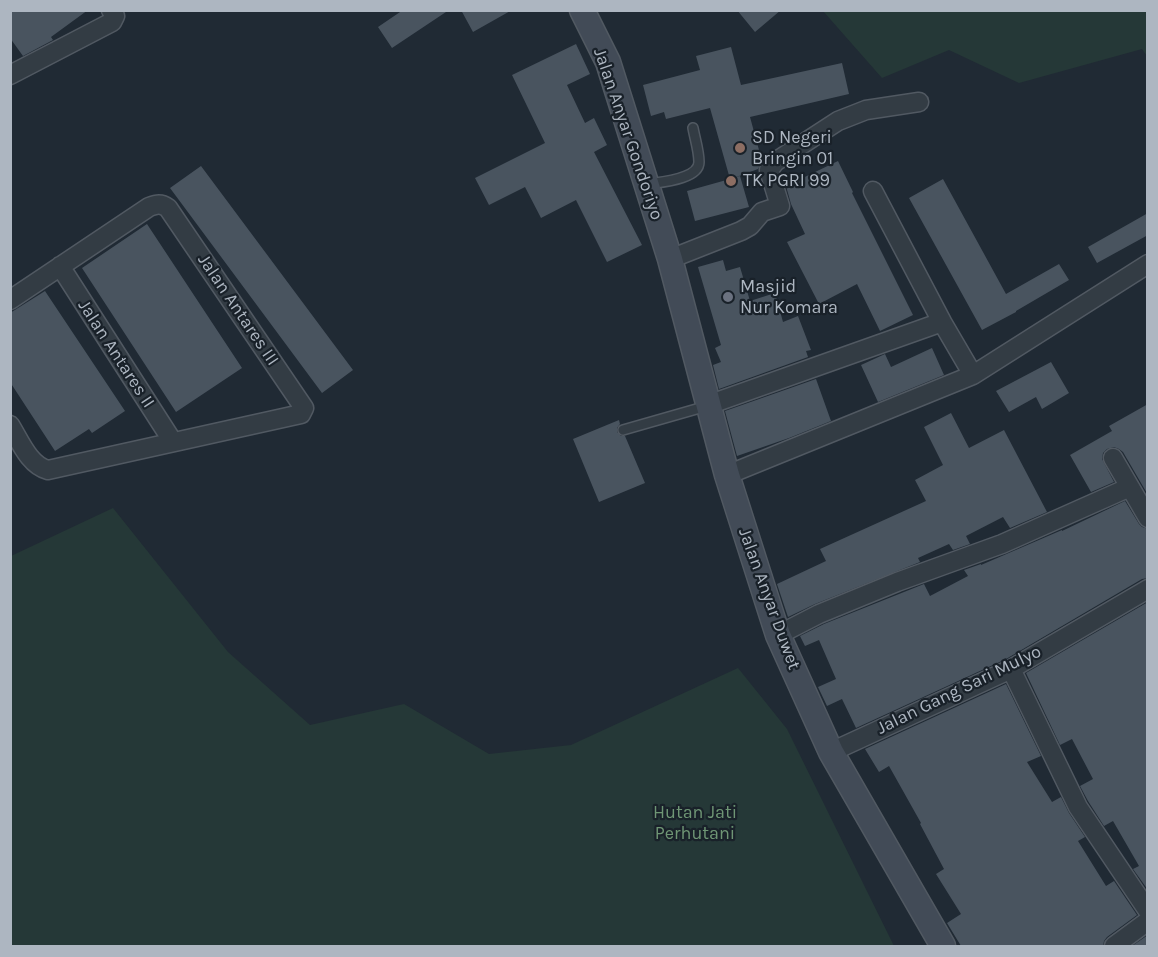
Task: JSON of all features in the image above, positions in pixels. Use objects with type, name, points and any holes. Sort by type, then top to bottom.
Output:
[{"type":"street","name":"Jalan Anyar Gondoriyo","points":[[582,10],[608,62],[670,259]]},
{"type":"street","points":[[10,75],[112,16]]},
{"type":"street","points":[[670,259],[741,231],[750,226],[762,212],[780,206],[769,170],[776,162],[838,121],[866,110],[919,102]]},
{"type":"street","points":[[873,191],[942,322],[973,375]]},
{"type":"street","name":"Jalan Antares III","points":[[60,266],[149,207],[163,204],[168,208],[304,408],[301,414],[173,442]]},
{"type":"street","name":"Jalan Anyar Duwet","points":[[670,259],[726,475],[778,635],[831,752],[943,946]]},
{"type":"street","points":[[726,475],[973,375],[1148,264]]},
{"type":"street","points":[[10,300],[60,266]]},
{"type":"street","name":"Jalan Antares II","points":[[60,266],[173,442]]},
{"type":"street","points":[[708,405],[942,322]]},
{"type":"street","points":[[10,425],[17,448],[44,470],[173,442]]},
{"type":"street","points":[[1113,458],[1148,518]]},
{"type":"street","points":[[778,635],[829,610],[897,582],[1002,544],[1130,487]]},
{"type":"street","name":"Jalan Gang Sari Mulyo","points":[[831,752],[1011,669],[1148,589]]},
{"type":"street","points":[[1011,669],[1078,807],[1148,911]]},
{"type":"street","points":[[1114,946],[1148,921]]},
{"type":"lane","points":[[646,184],[689,176],[696,170],[699,164],[693,128]]},
{"type":"lane","points":[[622,430],[708,405]]},
{"type":"green space","points":[[823,11],[1147,11],[1147,56],[1142,49],[1019,83],[949,50],[882,78]]},
{"type":"green space","name":"Hutan Jati Perhutani","points":[[113,508],[228,652],[310,725],[404,704],[489,754],[571,745],[738,668],[787,729],[894,946],[11,946],[11,556]]},
{"type":"building","points":[[10,10],[88,10],[51,37],[53,40],[23,56],[10,38]]},
{"type":"building","points":[[403,10],[449,10],[392,48],[378,27]]},
{"type":"building","points":[[461,10],[512,10],[473,32]]},
{"type":"building","points":[[737,10],[781,10],[755,32]]},
{"type":"building","points":[[576,44],[590,74],[567,85],[585,123],[594,118],[607,145],[594,152],[642,245],[607,262],[576,200],[541,218],[525,187],[489,205],[475,178],[545,143],[512,75]]},
{"type":"building","name":"SD Negeri Bringin 01","points":[[731,47],[741,85],[842,63],[849,94],[750,117],[762,161],[758,169],[731,179],[740,176],[749,207],[695,221],[687,191],[730,179],[710,108],[666,119],[664,112],[651,116],[643,85],[700,70],[696,56]]},
{"type":"building","points":[[838,161],[913,315],[880,331],[857,284],[819,304],[787,242],[805,234],[791,204],[786,186]]},
{"type":"building","points":[[201,166],[353,370],[322,393],[170,188]]},
{"type":"building","points":[[943,179],[1006,294],[1059,264],[1069,280],[982,330],[909,198]]},
{"type":"building","points":[[1148,213],[1148,235],[1097,263],[1088,247]]},
{"type":"building","points":[[147,224],[242,368],[176,412],[82,268]]},
{"type":"building","points":[[723,260],[726,271],[740,267],[750,301],[775,293],[783,322],[798,316],[811,350],[806,351],[808,357],[719,389],[713,365],[721,362],[715,348],[721,345],[698,267]]},
{"type":"building","points":[[45,291],[125,411],[92,433],[89,429],[55,451],[10,382],[10,313]]},
{"type":"building","points":[[932,348],[944,375],[878,402],[861,365],[885,354],[891,367]]},
{"type":"building","points":[[1051,362],[1069,393],[1042,409],[1036,397],[1009,412],[996,391]]},
{"type":"building","points":[[816,379],[831,421],[737,456],[725,411]]},
{"type":"building","points":[[1148,404],[1148,495],[1123,452],[1114,447],[1103,453],[1102,459],[1114,482],[1091,492],[1070,455],[1112,431],[1109,426]]},
{"type":"building","points":[[951,413],[969,448],[1004,430],[1047,512],[1010,528],[1003,517],[966,536],[970,544],[953,550],[949,544],[918,558],[920,562],[788,617],[777,584],[826,561],[820,549],[926,501],[915,480],[943,465],[924,427]]},
{"type":"building","points":[[619,420],[617,432],[625,436],[645,483],[599,502],[573,439]]},
{"type":"building","points":[[1125,501],[1139,524],[1148,529],[1148,578],[1142,579],[1006,659],[856,728],[842,699],[827,706],[818,687],[836,679],[819,640],[805,646],[800,636],[924,584],[930,596],[968,576],[964,570],[1062,531]]},
{"type":"building","points":[[1148,602],[1148,890],[1133,869],[1139,866],[1113,821],[1104,826],[1088,801],[1080,786],[1093,779],[1072,739],[1060,745],[1026,673]]},
{"type":"building","points":[[1006,684],[1041,756],[1027,762],[1052,802],[1061,797],[1085,837],[1078,841],[1106,886],[1114,881],[1137,915],[1107,937],[1103,946],[961,946],[947,923],[961,914],[936,874],[944,869],[889,766],[879,772],[865,749]]},
{"type":"building","points":[[1148,935],[1148,946],[1132,946]]},
{"type":"place","name":"SD Negeri Bringin 01","points":[[740,148]]},
{"type":"place","name":"TK PGRI 99","points":[[731,181]]},
{"type":"place","name":"Masjid Nur Komara","points":[[728,297]]}]
